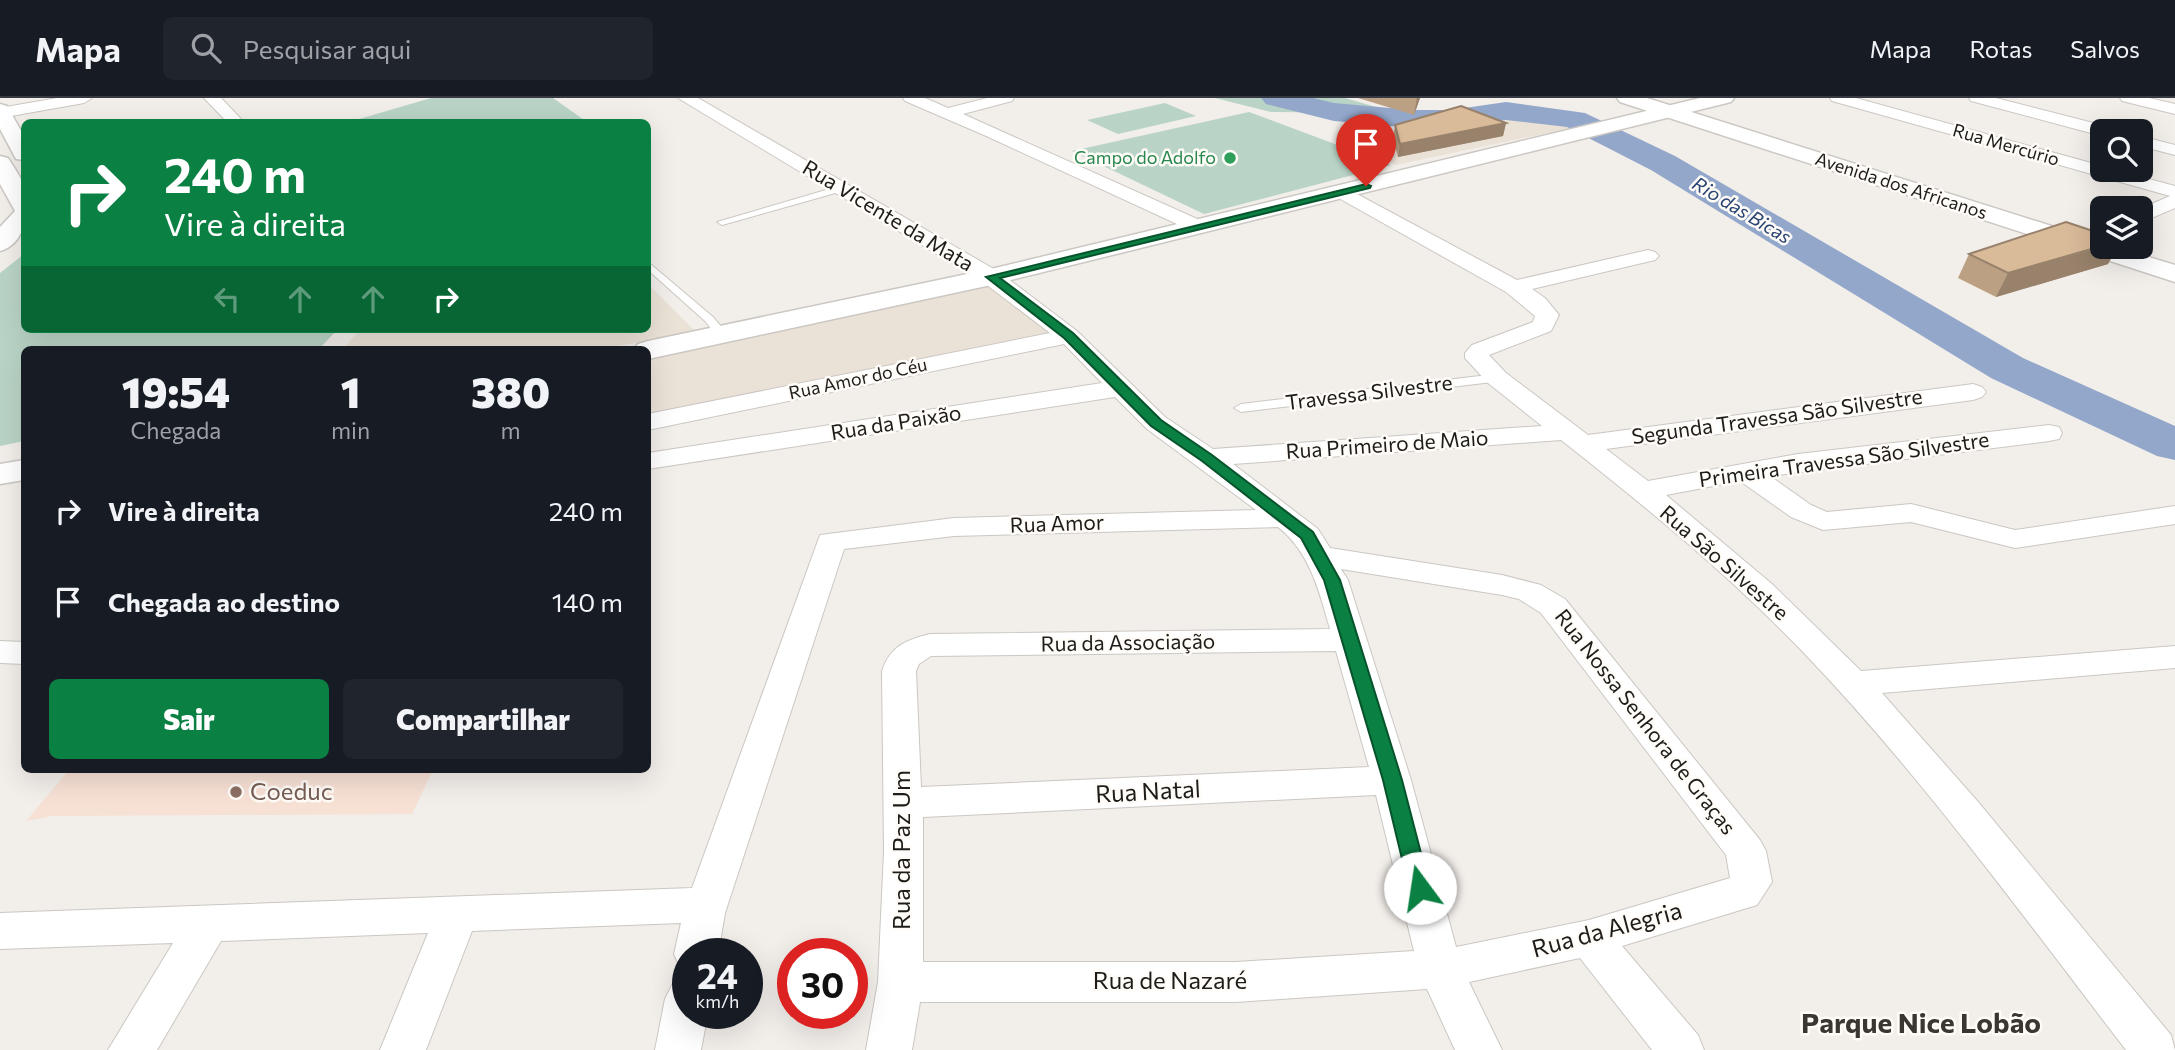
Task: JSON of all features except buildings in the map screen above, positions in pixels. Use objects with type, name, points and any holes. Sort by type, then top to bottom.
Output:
[{"type":"main road","name":"Avenida dos Africanos","points":[[1627,98],[1667,103],[2175,274]]},
{"type":"main road","points":[[651,349],[991,277],[1342,192],[1596,130],[1667,103],[1698,105],[1724,98]]},
{"type":"main road","name":"Avenida dos Africanos","points":[[1698,105],[2090,226]]},
{"type":"main road","points":[[1,112],[21,149]]},
{"type":"main road","points":[[0,163],[21,202]]},
{"type":"main road","points":[[0,244],[21,219]]},
{"type":"main road","points":[[0,244],[21,231]]},
{"type":"main road","points":[[2153,246],[2175,253]]},
{"type":"main road","points":[[0,474],[21,470]]},
{"type":"street","points":[[1,112],[84,98]]},
{"type":"street","points":[[212,98],[233,119]]},
{"type":"street","name":"Rua Vicente da Mata","points":[[687,98],[991,277],[1069,336],[1156,423],[1207,458],[1307,536],[1332,580],[1392,780],[1440,969],[1479,1050]]},
{"type":"street","points":[[911,98],[1197,226]]},
{"type":"street","points":[[947,113],[1006,98]]},
{"type":"street","name":"Rua Mercúrio","points":[[1838,98],[2175,192]]},
{"type":"street","points":[[1977,98],[2090,128]]},
{"type":"street","points":[[2128,98],[2172,107]]},
{"type":"street","points":[[2153,144],[2175,150]]},
{"type":"street","name":"Rua São Silvestre","points":[[1342,192],[1514,287],[1537,303],[1547,315],[1547,320],[1536,329],[1477,353],[1476,358],[1497,378],[1762,591],[1901,735],[2154,1050]]},
{"type":"street","points":[[2153,211],[2175,201]]},
{"type":"street","points":[[1514,287],[1648,256]]},
{"type":"street","name":"Rua Amor do Céu","points":[[651,421],[1069,336]]},
{"type":"street","name":"Rua da Paixão","points":[[659,460],[1122,388]]},
{"type":"street","name":"Segunda Travessa São Silvestre","points":[[1573,438],[1973,391]]},
{"type":"street","name":"Primeira Travessa São Silvestre","points":[[1640,491],[1798,462],[2049,433]]},
{"type":"street","name":"Rua Primeiro de Maio","points":[[1207,458],[1573,438]]},
{"type":"street","points":[[1746,472],[1801,511],[1824,521],[1911,513],[2015,539],[2175,515]]},
{"type":"street","name":"Rua Amor","points":[[707,905],[831,541],[954,527],[1284,518]]},
{"type":"street","name":"Rua Nossa Senhora de Graças","points":[[1320,555],[1502,585],[1544,598],[1746,851],[1750,865]]},
{"type":"street","name":"Rua da Associação","points":[[908,653],[930,645],[1349,640]]},
{"type":"street","points":[[0,652],[21,653]]},
{"type":"street","name":"Rua da Paz Um","points":[[889,1050],[900,982],[904,803],[899,671],[902,659],[908,653]]},
{"type":"street","points":[[1852,684],[2175,657]]},
{"type":"street","name":"Rua Natal","points":[[904,803],[1392,780]]},
{"type":"street","name":"Rua da Alegria","points":[[1440,969],[1589,938],[1742,893],[1751,882],[1750,865]]},
{"type":"street","points":[[0,931],[707,905],[700,938]]},
{"type":"street","points":[[403,1050],[457,914]]},
{"type":"street","points":[[131,1050],[209,923]]},
{"type":"street","points":[[1589,938],[1681,1050]]},
{"type":"street","name":"Rua de Nazaré","points":[[900,982],[1236,982],[1440,969]]},
{"type":"street","points":[[678,1050],[682,1029]]},
{"type":"lane","points":[[722,222],[843,188]]},
{"type":"lane","points":[[651,268],[709,319],[723,336]]},
{"type":"lane","name":"Travessa Silvestre","points":[[1241,408],[1497,378]]},
{"type":"shaded area","points":[[1530,117],[1581,126],[1396,165],[1351,145],[1433,128]]},
{"type":"shaded area","points":[[991,277],[1069,336],[651,421],[651,349]]},
{"type":"shaded area","points":[[651,287],[696,332],[617,346],[346,346],[357,333],[651,333]]},
{"type":"shaded area","name":"Coeduc","points":[[66,773],[432,773],[412,814],[52,816],[26,821]]},
{"type":"green space","points":[[431,98],[553,98],[583,119],[359,119]]},
{"type":"green space","points":[[1215,98],[1345,98],[1397,113],[1271,112]]},
{"type":"green space","points":[[1165,103],[1196,116],[1118,134],[1087,120]]},
{"type":"green space","name":"Campo do Adolfo","points":[[1249,112],[1391,165],[1204,214],[1072,151]]},
{"type":"green space","points":[[21,256],[21,333],[334,333],[322,346],[21,346],[21,442],[0,446],[0,273]]},
{"type":"waterway","name":"Rio das Bicas","points":[[1276,98],[1334,112],[1413,119],[1451,119],[1506,111],[1574,119],[1663,163],[2007,368],[2175,445]]},
{"type":"place","name":"Campo do Adolfo","points":[[1230,158]]},
{"type":"place","name":"Coeduc","points":[[236,792]]},
{"type":"district","name":"Parque Nice Lobão","points":[[1921,1023]]},
{"type":"route","points":[[1366,186],[991,277],[1069,336],[1156,423],[1207,458],[1307,536],[1332,580],[1392,780],[1420,888]]}]
